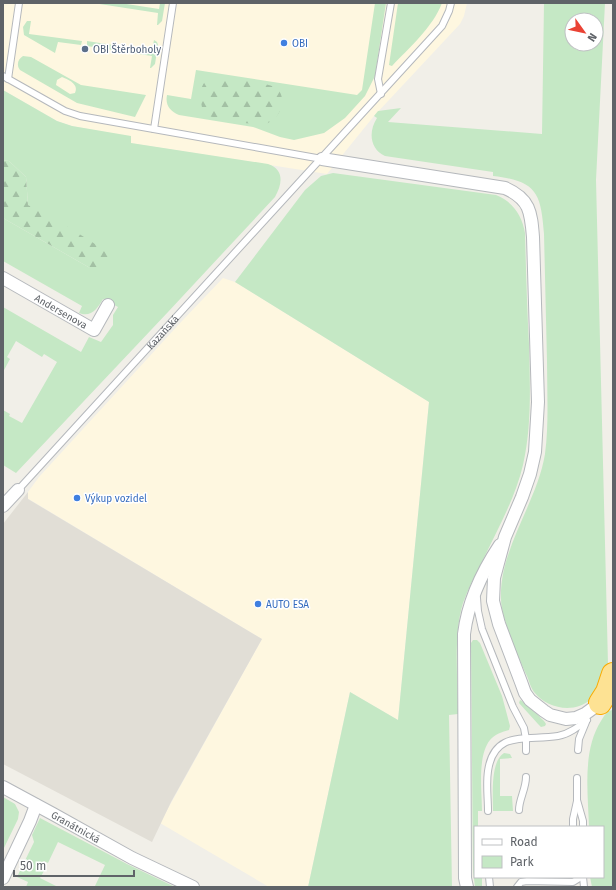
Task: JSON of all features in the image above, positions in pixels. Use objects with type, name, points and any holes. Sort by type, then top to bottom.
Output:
[{"type":"highway","points":[[600,703],[607,692],[613,674]]},
{"type":"street","points":[[322,159],[505,188],[520,197],[529,209],[532,216],[534,237],[538,424],[535,452],[530,474],[505,537],[494,578],[493,601],[499,624],[525,693],[530,700],[544,711],[566,719],[576,718],[585,714],[600,703]]},
{"type":"street","name":"Andersenova","points":[[3,278],[94,330],[108,305]]},
{"type":"street","name":"Kazaňská","points":[[3,506],[18,490]]},
{"type":"street","points":[[467,887],[465,878],[464,634],[469,606],[480,579],[489,561],[505,537]]},
{"type":"street","name":"Granátnická","points":[[3,787],[132,858],[193,887]]},
{"type":"street","points":[[3,878],[30,821],[36,804]]},
{"type":"lane","points":[[19,3],[5,78],[72,114],[94,120],[322,159]]},
{"type":"lane","points":[[154,130],[173,3]]},
{"type":"lane","points":[[381,94],[378,79],[390,3]]},
{"type":"lane","name":"Kazaňská","points":[[18,490],[442,26],[450,11],[451,3]]},
{"type":"lane","points":[[480,579],[476,601],[482,629],[513,707],[524,728],[526,751]]},
{"type":"lane","points":[[488,811],[487,772],[493,754],[498,747],[507,741],[559,736],[574,730],[587,720],[600,703]]},
{"type":"lane","points":[[578,750],[580,739],[587,720]]},
{"type":"lane","points":[[519,810],[526,778]]},
{"type":"lane","points":[[577,778],[578,800],[583,826]]},
{"type":"lane","points":[[573,826],[573,819],[578,800]]},
{"type":"lane","points":[[517,887],[522,882],[527,881],[573,882],[580,878]]},
{"type":"shaded area","points":[[3,3],[467,3],[464,16],[460,24],[374,116],[327,174],[130,143],[131,137],[72,126],[57,121],[3,90]]},
{"type":"shaded area","points":[[223,278],[235,282],[429,402],[398,720],[350,692],[308,887],[269,887],[160,823],[262,639],[27,498],[28,492],[39,477]]},
{"type":"shaded area","points":[[28,492],[28,499],[262,639],[171,802],[152,842],[3,764],[3,524]]},
{"type":"green space","points":[[93,3],[120,3],[159,9],[160,3],[165,3],[162,21],[157,25],[158,13]]},
{"type":"green space","points":[[375,3],[386,3],[375,76],[365,96],[345,118],[324,133],[294,140],[280,137],[253,127],[179,115],[173,112],[168,105],[167,95],[191,99],[196,70],[357,95],[362,90]]},
{"type":"green space","points":[[398,3],[442,3],[427,29],[392,66],[389,65]]},
{"type":"green space","points":[[544,3],[605,3],[604,23],[604,12],[564,12],[564,52],[603,52],[596,180],[608,664],[602,683],[597,691],[591,699],[577,707],[561,708],[554,706],[540,698],[533,690],[511,638],[504,616],[501,599],[502,580],[506,562],[541,472],[545,454],[547,419],[547,361],[544,234],[541,208],[534,191],[527,185],[519,181],[493,176],[493,172],[385,156],[376,149],[372,140],[372,129],[377,118],[374,116],[378,111],[401,108],[388,122],[542,134]]},
{"type":"green space","points":[[27,21],[31,21],[29,34],[82,41],[81,45],[58,42],[55,53],[24,35],[23,27]]},
{"type":"green space","points":[[154,40],[158,45],[155,64],[151,68],[152,56],[87,46],[87,41],[152,51]]},
{"type":"green space","points":[[21,57],[31,57],[81,85],[146,95],[135,117],[77,103],[20,70],[18,64]],"holes":[[[62,77],[70,81],[76,87],[75,93],[70,94],[56,85],[57,80]]]},
{"type":"green space","points":[[213,77],[255,82],[276,88],[282,98],[280,111],[274,119],[265,124],[245,123],[207,116],[203,112],[201,92],[204,83]]},
{"type":"green space","points":[[3,90],[57,121],[72,126],[131,136],[131,143],[268,164],[280,174],[279,187],[275,197],[16,473],[3,465],[3,410],[10,414],[9,416],[22,423],[57,362],[44,354],[42,357],[16,341],[7,357],[10,359],[3,372],[3,307],[81,352],[89,337],[101,342],[113,325],[113,315],[118,307],[103,299],[99,306],[91,313],[79,313],[82,306],[3,261],[3,218],[90,268],[28,205],[26,177],[9,161],[3,160]]},
{"type":"green space","points":[[3,160],[9,161],[26,177],[28,205],[65,225],[103,249],[111,261],[108,270],[90,268],[3,218]]},
{"type":"green space","points":[[333,173],[496,195],[512,205],[522,220],[524,226],[530,374],[528,435],[520,478],[505,514],[469,587],[460,616],[457,644],[458,714],[449,715],[452,887],[308,887],[350,692],[398,720],[429,402],[235,282],[305,190],[321,176]]},
{"type":"green space","points":[[473,640],[477,640],[480,643],[502,696],[510,726],[509,730],[501,732],[490,740],[483,755],[481,774],[482,811],[478,811],[478,826],[474,826],[474,878],[482,878],[482,887],[475,887],[473,871],[471,643]]},
{"type":"green space","points":[[520,700],[543,719],[546,724],[545,726],[541,727],[538,724],[519,703]]},
{"type":"green space","points":[[613,711],[613,887],[592,887],[590,878],[604,878],[604,826],[589,826],[587,786],[589,759],[595,733],[604,716],[608,712]]},
{"type":"green space","points":[[504,753],[510,754],[512,758],[500,759],[500,796],[512,796],[513,811],[493,811],[494,771],[496,763]]},
{"type":"green space","points":[[3,797],[15,804],[19,812],[18,819],[3,850]]},
{"type":"green space","points":[[40,818],[127,864],[175,887],[95,886],[105,865],[58,842],[48,863],[44,861],[40,869],[44,871],[40,878],[58,887],[26,887],[28,882],[17,877],[34,842],[32,835]]},
{"type":"place","name":"OBI","points":[[284,43]]},
{"type":"place","name":"OBI Štěrboholy","points":[[85,49]]},
{"type":"place","name":"Výkup vozidel","points":[[77,498]]},
{"type":"place","name":"AUTO ESA","points":[[258,604]]}]
